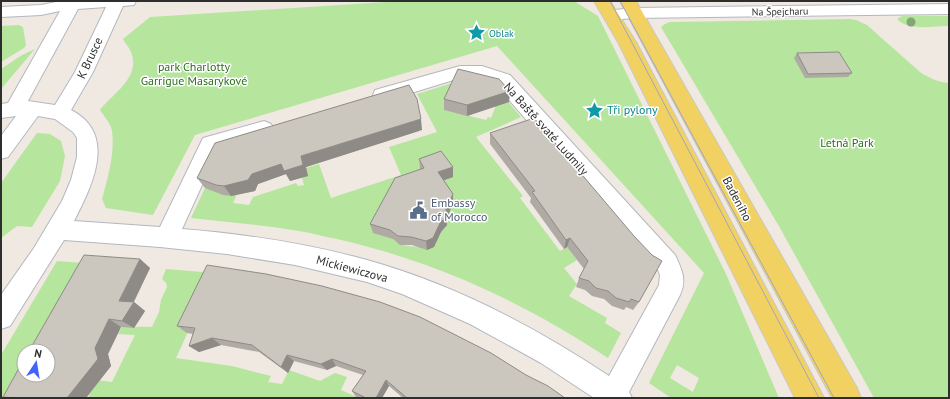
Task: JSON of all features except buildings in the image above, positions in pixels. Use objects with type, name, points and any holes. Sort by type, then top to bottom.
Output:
[{"type":"main road","name":"Badeniho","points":[[631,7],[847,398]]},
{"type":"main road","name":"Badeniho","points":[[607,8],[628,42],[810,398]]},
{"type":"street","points":[[1,12],[41,10],[83,3],[122,1]]},
{"type":"street","name":"K Brusce","points":[[60,112],[72,96],[122,1]]},
{"type":"street","points":[[1,151],[16,109],[83,3]]},
{"type":"street","name":"Na Špejcharu","points":[[607,8],[879,10],[949,9]]},
{"type":"street","name":"Na Baště svaté Ludmily","points":[[361,101],[460,72],[471,71],[494,75],[503,80],[667,264],[672,275],[671,287],[616,396]]},
{"type":"street","points":[[1,317],[58,230],[81,182],[86,165],[88,150],[87,137],[81,128],[73,120],[60,112],[16,109]]},
{"type":"street","points":[[167,236],[210,144],[285,123]]},
{"type":"street","name":"Mickiewiczova","points":[[58,230],[167,236],[266,248],[329,261],[429,292],[480,315],[539,348],[616,396]]},
{"type":"green space","name":"park Charlotty Garrigue Masarykové","points":[[402,1],[574,1],[598,16],[726,274],[779,398],[671,398],[649,383],[704,273],[497,46],[195,135],[153,215],[106,208],[102,199],[107,183],[113,148],[113,139],[110,126],[100,110],[123,86],[132,71],[132,55],[123,39],[150,17]],"holes":[[[677,365],[699,378],[693,392],[670,378]]]},
{"type":"green space","points":[[903,16],[949,16],[949,26],[908,26],[898,20],[898,18]]},
{"type":"green space","name":"Letná Park","points":[[850,19],[867,25],[920,72],[941,82],[949,83],[949,398],[874,398],[780,228],[661,27],[670,22]]},
{"type":"green space","points":[[19,25],[23,27],[26,45],[24,48],[1,62],[1,26]]},
{"type":"green space","points":[[35,49],[1,89],[1,69],[22,55]]},
{"type":"green space","points":[[459,81],[445,110],[486,120],[488,117],[491,118],[501,93],[521,117],[476,137],[523,196],[520,198],[560,251],[567,247],[577,260],[564,268],[577,284],[569,296],[607,318],[605,323],[621,333],[608,358],[544,319],[511,302],[478,286],[410,259],[374,248],[304,232],[258,225],[191,218],[205,188],[219,189],[217,193],[231,196],[237,194],[233,203],[249,205],[253,197],[296,183],[298,186],[304,185],[302,178],[308,175],[306,168],[319,164],[331,198],[401,175],[389,147],[437,132],[417,94]],"holes":[[[453,203],[447,217],[447,225],[441,232],[434,247],[406,246],[393,239]]]},
{"type":"green space","points":[[37,133],[50,134],[61,141],[65,156],[60,181],[32,227],[17,226],[1,238],[1,183]]},
{"type":"green space","points":[[57,261],[96,264],[40,343],[16,343],[16,383],[23,383],[22,398],[1,398],[1,355]]},
{"type":"green space","points":[[166,269],[215,273],[176,358],[232,366],[271,376],[268,382],[282,384],[289,370],[320,381],[335,373],[347,377],[341,390],[359,398],[88,398],[96,380],[112,382],[135,335],[118,334],[122,327],[152,327],[159,312],[161,300],[167,287],[166,283],[162,279]]},
{"type":"tram line","points":[[610,1],[819,398]]},
{"type":"tram line","points":[[620,1],[834,398]]},
{"type":"place","name":"Oblak","points":[[476,33]]},
{"type":"place","name":"Tři pylony","points":[[594,110]]},
{"type":"place","name":"Embassy of Morocco","points":[[418,210]]}]
